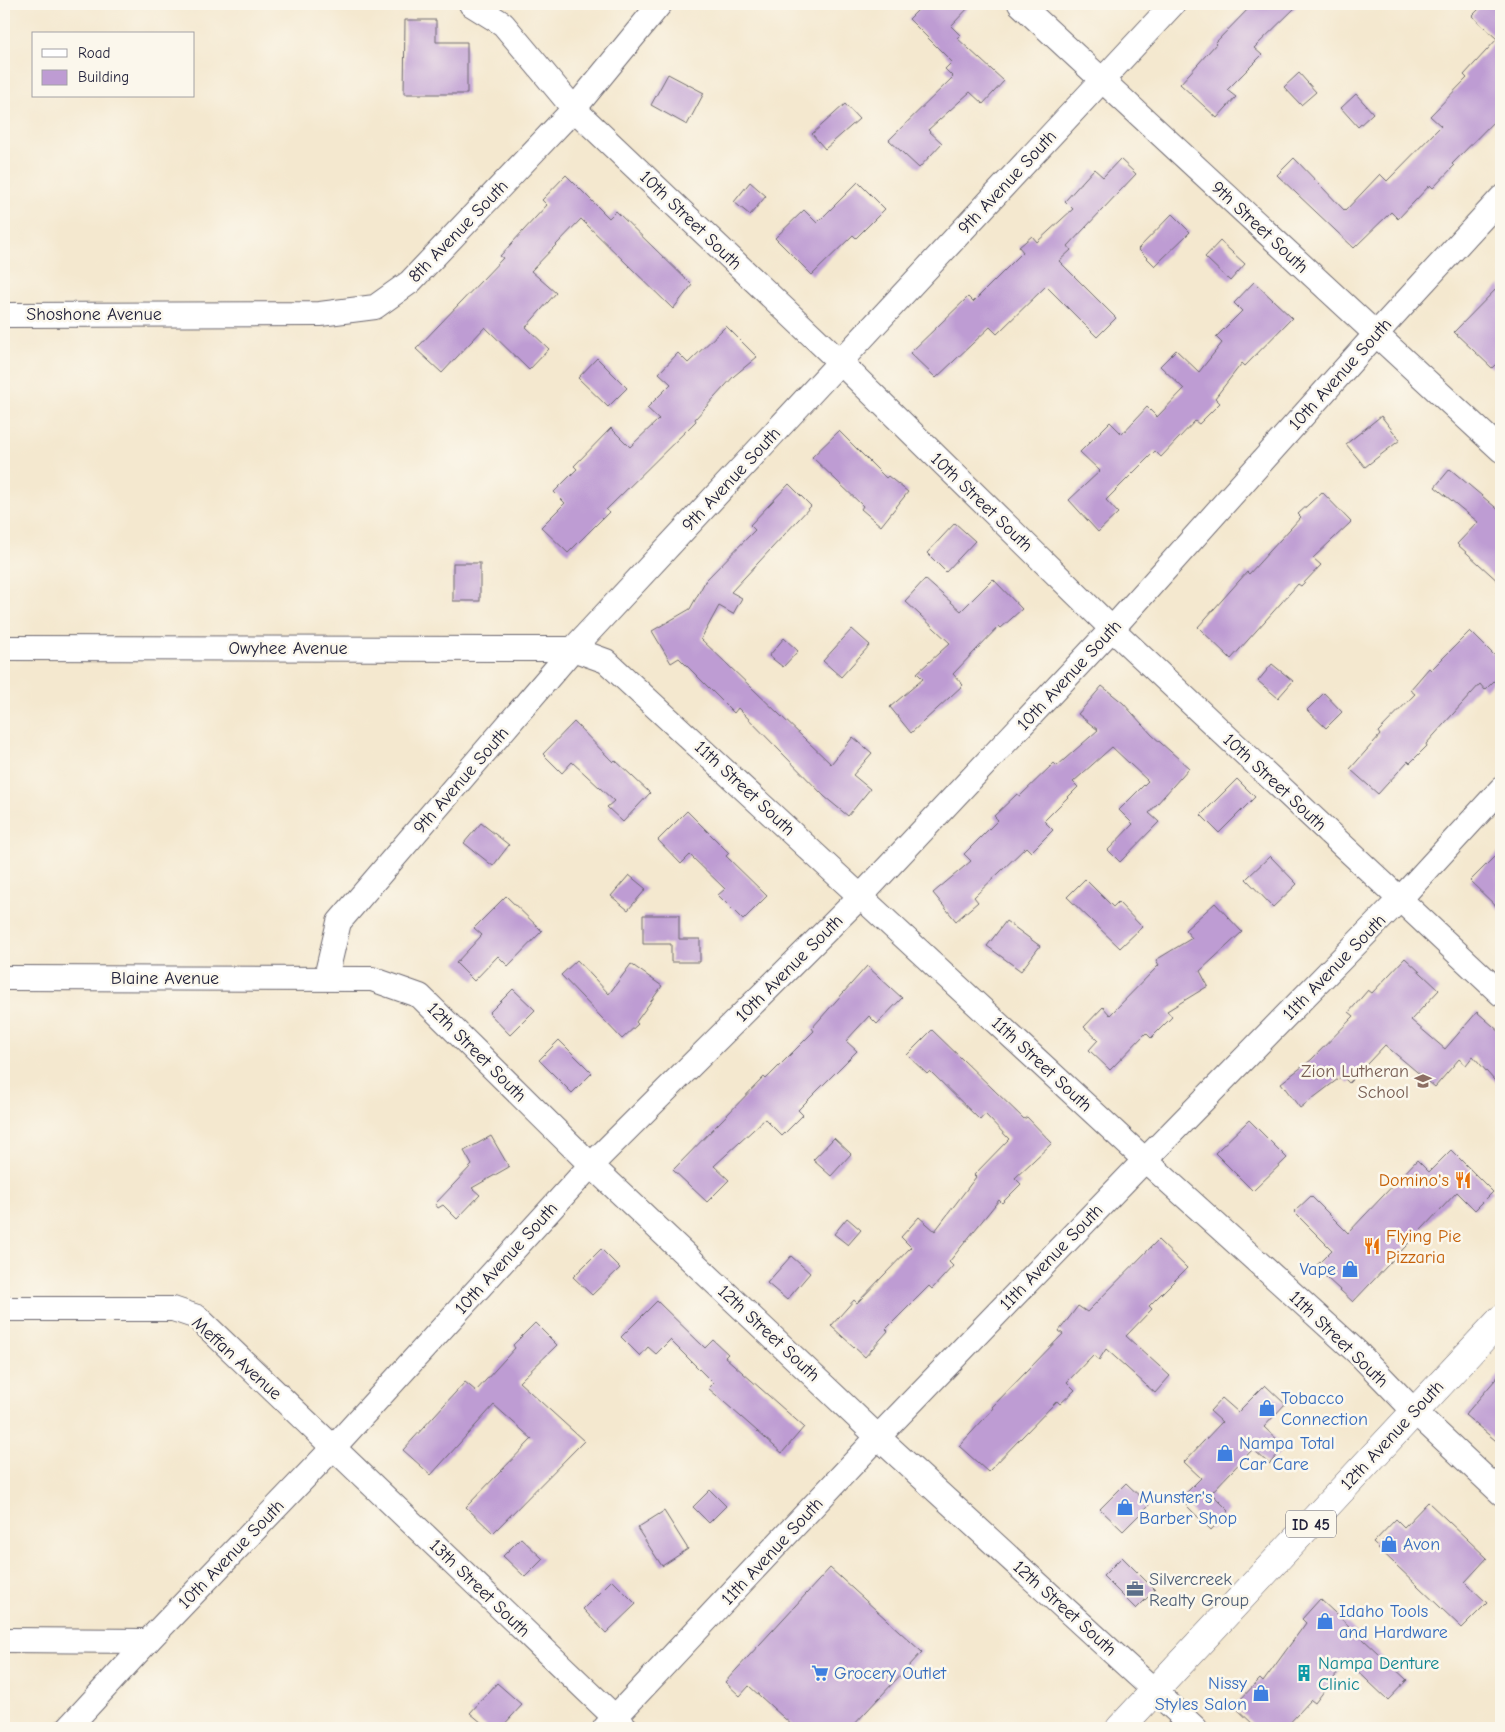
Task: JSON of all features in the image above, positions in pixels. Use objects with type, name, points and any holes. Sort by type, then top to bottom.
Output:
[{"type":"main road","name":"12th Avenue South","points":[[1120,1728],[1501,1319]]},
{"type":"street","name":"10th Street South","points":[[471,4],[503,24],[574,110],[840,363],[1112,629],[1501,994]]},
{"type":"street","name":"8th Avenue South","points":[[184,313],[320,314],[375,307],[410,282],[574,110],[660,4]]},
{"type":"street","name":"9th Street South","points":[[1020,4],[1501,450]]},
{"type":"street","name":"9th Avenue South","points":[[326,977],[339,922],[573,649],[1173,4]]},
{"type":"street","name":"10th Avenue South","points":[[68,1728],[148,1641],[334,1447],[591,1165],[861,896],[1112,629],[1376,334],[1501,198]]},
{"type":"street","name":"Shoshone Avenue","points":[[4,314],[184,313]]},
{"type":"street","name":"Owyhee Avenue","points":[[4,648],[573,649]]},
{"type":"street","name":"11th Street South","points":[[573,649],[606,661],[1145,1160],[1358,1353],[1414,1411],[1501,1493]]},
{"type":"street","name":"11th Avenue South","points":[[615,1725],[878,1437],[1400,899],[1501,790]]},
{"type":"street","name":"Blaine Avenue","points":[[4,978],[326,977]]},
{"type":"street","name":"12th Street South","points":[[326,977],[372,979],[420,996],[591,1165],[878,1437],[1195,1728]]},
{"type":"street","name":"Meffan Avenue","points":[[4,1309],[173,1309],[197,1317],[334,1447]]},
{"type":"street","name":"13th Street South","points":[[334,1447],[615,1725]]},
{"type":"street","points":[[4,1640],[148,1641]]},
{"type":"building","points":[[924,4],[972,4],[951,26],[960,35],[957,38],[1004,81],[983,104],[970,92],[928,130],[942,143],[919,168],[889,140],[953,77],[945,69],[952,62],[909,19]]},
{"type":"building","points":[[1253,4],[1299,4],[1254,48],[1262,55],[1227,90],[1236,97],[1217,118],[1180,84],[1215,43]]},
{"type":"building","points":[[1484,4],[1501,4],[1501,114],[1452,164],[1454,166],[1433,188],[1430,185],[1398,219],[1391,212],[1354,248],[1277,175],[1294,158],[1345,211],[1380,174],[1387,181],[1441,126],[1430,116],[1467,78],[1464,75],[1497,39],[1472,16]]},
{"type":"building","points":[[405,20],[436,20],[436,42],[467,42],[467,94],[404,94]]},
{"type":"building","points":[[1299,73],[1316,92],[1301,105],[1284,87]]},
{"type":"building","points":[[668,74],[704,93],[687,125],[651,105]]},
{"type":"building","points":[[1356,94],[1373,113],[1358,127],[1341,108]]},
{"type":"building","points":[[845,104],[859,119],[825,149],[812,134]]},
{"type":"building","points":[[1120,159],[1136,174],[1068,246],[1071,250],[1059,261],[1116,318],[1097,337],[1046,286],[997,334],[990,327],[936,378],[910,353],[968,297],[973,302],[1023,252],[1019,247],[1032,236],[1037,242],[1073,209],[1065,201],[1094,169],[1103,177]]},
{"type":"building","points":[[566,175],[609,218],[616,211],[692,285],[673,309],[581,219],[531,271],[556,293],[526,327],[549,349],[529,370],[485,327],[442,373],[416,349],[503,258],[500,256],[547,205],[542,200]]},
{"type":"building","points":[[750,182],[766,196],[750,215],[734,202]]},
{"type":"building","points":[[858,182],[885,209],[856,238],[853,235],[812,275],[775,238],[804,210],[817,223]]},
{"type":"building","points":[[1172,214],[1190,232],[1155,266],[1138,249]]},
{"type":"building","points":[[1220,241],[1245,264],[1230,281],[1205,257]]},
{"type":"building","points":[[1254,282],[1292,318],[1245,366],[1242,363],[1215,398],[1220,403],[1199,424],[1195,421],[1161,457],[1155,451],[1106,500],[1118,513],[1098,532],[1069,500],[1100,471],[1080,452],[1110,422],[1122,434],[1147,407],[1157,417],[1184,389],[1160,366],[1176,350],[1199,372],[1222,343],[1216,337],[1242,311],[1234,303]]},
{"type":"building","points":[[1501,284],[1501,359],[1492,368],[1454,332]]},
{"type":"building","points":[[726,326],[757,357],[734,376],[695,419],[696,421],[606,510],[609,512],[568,553],[541,527],[565,503],[554,492],[577,469],[574,466],[611,428],[630,447],[659,419],[647,408],[671,384],[659,373],[678,353],[688,363]]},
{"type":"building","points":[[597,358],[627,388],[608,407],[578,378]]},
{"type":"building","points":[[1381,416],[1400,440],[1365,467],[1346,444]]},
{"type":"building","points":[[839,431],[886,478],[888,476],[908,492],[881,526],[861,509],[863,506],[812,457]]},
{"type":"building","points":[[1450,469],[1501,512],[1501,584],[1457,544],[1478,522],[1435,487]]},
{"type":"building","points":[[789,484],[811,506],[731,592],[742,598],[733,614],[719,606],[701,639],[831,764],[853,737],[872,753],[853,775],[870,789],[848,816],[825,797],[738,708],[734,713],[679,658],[671,663],[652,631],[690,609],[706,580],[755,530],[750,525]]},
{"type":"building","points":[[1322,492],[1351,522],[1313,558],[1321,565],[1301,586],[1298,584],[1231,659],[1198,627],[1247,572],[1249,574],[1301,517],[1298,514]]},
{"type":"building","points":[[955,523],[975,541],[946,572],[927,553]]},
{"type":"building","points":[[453,563],[480,563],[480,601],[453,601]]},
{"type":"building","points":[[925,579],[961,611],[993,579],[1022,609],[1001,628],[999,626],[953,674],[963,685],[911,733],[890,707],[923,679],[917,673],[950,643],[905,601]]},
{"type":"building","points":[[852,629],[870,645],[841,677],[823,661]]},
{"type":"building","points":[[1470,631],[1501,662],[1501,674],[1485,690],[1480,684],[1426,744],[1427,746],[1410,763],[1408,761],[1378,794],[1350,769],[1380,735],[1378,732],[1415,694],[1410,690],[1429,668],[1431,670]]},
{"type":"building","points":[[784,638],[798,651],[783,667],[769,656]]},
{"type":"building","points":[[1272,664],[1293,681],[1278,698],[1258,681]]},
{"type":"building","points":[[1102,686],[1123,703],[1152,735],[1189,768],[1149,813],[1159,822],[1120,862],[1108,850],[1133,824],[1119,810],[1148,781],[1112,747],[1073,782],[1078,787],[1044,821],[1053,830],[1031,852],[1026,847],[974,897],[978,902],[956,921],[933,893],[971,861],[964,854],[998,820],[994,816],[1017,794],[1020,796],[1054,763],[1057,766],[1098,730],[1078,714]]},
{"type":"building","points":[[1324,693],[1342,712],[1326,728],[1307,710]]},
{"type":"building","points":[[574,722],[613,762],[615,760],[650,793],[623,822],[607,807],[614,801],[572,762],[562,773],[543,754]]},
{"type":"building","points":[[1237,779],[1255,797],[1219,833],[1201,815]]},
{"type":"building","points":[[687,811],[729,853],[726,856],[767,896],[743,920],[718,895],[725,889],[690,855],[681,864],[658,840]]},
{"type":"building","points":[[481,823],[509,845],[493,866],[464,843]]},
{"type":"building","points":[[1501,850],[1501,911],[1470,881]]},
{"type":"building","points":[[1270,856],[1297,884],[1273,907],[1246,879]]},
{"type":"building","points":[[629,875],[646,889],[628,910],[611,896]]},
{"type":"building","points":[[1085,879],[1113,907],[1118,902],[1142,927],[1120,948],[1067,897]]},
{"type":"building","points":[[506,896],[542,931],[508,966],[498,956],[474,981],[456,963],[482,935],[474,928]]},
{"type":"building","points":[[1215,903],[1242,932],[1200,971],[1208,986],[1167,1011],[1172,1017],[1151,1038],[1146,1033],[1110,1070],[1089,1050],[1098,1040],[1084,1027],[1103,1007],[1110,1015],[1159,965],[1156,960],[1192,938],[1185,930]]},
{"type":"building","points":[[643,915],[679,915],[679,939],[700,939],[700,962],[671,962],[671,944],[643,944]]},
{"type":"building","points":[[1006,921],[1040,946],[1021,971],[987,946]]},
{"type":"building","points":[[1405,958],[1439,990],[1411,1020],[1445,1049],[1477,1012],[1501,1033],[1501,1088],[1473,1056],[1466,1065],[1459,1059],[1435,1087],[1385,1045],[1349,1083],[1342,1076],[1300,1108],[1281,1083],[1311,1060],[1354,1016],[1349,1012],[1368,990],[1372,993]]},
{"type":"building","points":[[577,960],[609,994],[631,964],[662,986],[636,1022],[638,1024],[622,1039],[561,975]]},
{"type":"building","points":[[867,966],[902,998],[877,1024],[869,1016],[846,1041],[857,1051],[798,1110],[803,1115],[782,1136],[765,1119],[714,1166],[729,1180],[707,1202],[673,1170],[764,1077],[766,1079],[814,1031],[812,1028]]},
{"type":"building","points":[[513,989],[535,1010],[510,1035],[489,1013]]},
{"type":"building","points":[[932,1030],[1024,1119],[1027,1117],[1052,1143],[1015,1178],[1021,1184],[1002,1203],[999,1200],[949,1262],[953,1266],[932,1289],[929,1286],[886,1329],[888,1331],[865,1357],[831,1326],[854,1300],[857,1303],[911,1247],[901,1237],[919,1217],[935,1231],[976,1177],[974,1175],[1009,1139],[985,1114],[980,1120],[930,1071],[927,1074],[907,1055]]},
{"type":"building","points":[[559,1040],[592,1073],[572,1093],[539,1060]]},
{"type":"building","points":[[1249,1120],[1287,1158],[1253,1191],[1215,1153]]},
{"type":"building","points":[[491,1136],[509,1167],[472,1188],[480,1195],[457,1219],[443,1205],[438,1208],[435,1204],[472,1165],[464,1151]]},
{"type":"building","points":[[834,1138],[851,1154],[831,1176],[813,1160]]},
{"type":"building","points":[[1451,1150],[1493,1192],[1475,1210],[1457,1192],[1353,1302],[1315,1267],[1332,1250],[1294,1212],[1311,1196],[1348,1233],[1417,1160],[1429,1172]]},
{"type":"building","points":[[847,1218],[861,1230],[848,1245],[834,1234]]},
{"type":"building","points":[[1158,1240],[1187,1268],[1149,1306],[1152,1309],[1126,1336],[1170,1376],[1155,1393],[1106,1349],[1099,1360],[1093,1355],[1067,1382],[1075,1390],[1060,1404],[1057,1401],[988,1472],[959,1446],[994,1408],[992,1407],[1063,1334],[1059,1331],[1078,1306],[1087,1312]]},
{"type":"building","points":[[601,1249],[620,1268],[592,1295],[573,1277]]},
{"type":"building","points":[[791,1256],[810,1273],[787,1300],[767,1283]]},
{"type":"building","points":[[657,1301],[705,1348],[713,1340],[728,1354],[725,1357],[804,1427],[782,1453],[708,1388],[713,1383],[670,1340],[656,1354],[648,1347],[640,1356],[621,1337]]},
{"type":"building","points":[[535,1323],[557,1345],[519,1382],[584,1441],[493,1533],[466,1507],[532,1439],[494,1405],[431,1475],[403,1450],[465,1382],[476,1391],[515,1348],[513,1345]]},
{"type":"building","points":[[1501,1373],[1501,1445],[1465,1415]]},
{"type":"building","points":[[1265,1385],[1285,1404],[1264,1427],[1285,1447],[1269,1464],[1253,1449],[1211,1493],[1229,1511],[1211,1530],[1180,1499],[1201,1478],[1184,1462],[1222,1422],[1210,1411],[1222,1398],[1238,1412]]},
{"type":"building","name":"Munster's Barber Shop","points":[[1126,1483],[1149,1505],[1123,1531],[1100,1509]]},
{"type":"building","points":[[710,1490],[726,1506],[709,1523],[693,1507]]},
{"type":"building","points":[[1428,1502],[1487,1558],[1465,1582],[1487,1603],[1462,1628],[1373,1543],[1396,1519],[1404,1527]]},
{"type":"building","points":[[664,1511],[688,1549],[662,1566],[637,1528]]},
{"type":"building","points":[[521,1538],[543,1559],[525,1577],[503,1556]]},
{"type":"building","points":[[1122,1557],[1155,1590],[1136,1609],[1103,1576]]},
{"type":"building","points":[[830,1568],[922,1652],[851,1728],[795,1728],[749,1686],[740,1696],[725,1682]]},
{"type":"building","points":[[612,1580],[636,1604],[606,1633],[583,1609]]},
{"type":"building","points":[[1320,1599],[1407,1680],[1388,1700],[1347,1661],[1315,1703],[1311,1700],[1285,1728],[1257,1728],[1234,1706],[1260,1679],[1263,1682],[1306,1623],[1302,1619]]},
{"type":"building","points":[[497,1683],[522,1705],[501,1728],[488,1728],[470,1713]]},
{"type":"place","name":"Zion Lutheran School","points":[[1423,1081]]},
{"type":"place","name":"Domino's","points":[[1463,1180]]},
{"type":"place","name":"Flying Pie Pizzaria","points":[[1372,1246]]},
{"type":"place","name":"Vape","points":[[1350,1269]]},
{"type":"place","name":"Tobacco Connection","points":[[1267,1408]]},
{"type":"place","name":"Nampa Total Car Care","points":[[1225,1453]]},
{"type":"place","name":"Munster's Barber Shop","points":[[1125,1507]]},
{"type":"place","name":"Avon","points":[[1389,1544]]},
{"type":"place","name":"Silvercreek Realty Group","points":[[1135,1589]]},
{"type":"place","name":"Idaho Tools and Hardware","points":[[1325,1621]]},
{"type":"place","name":"Grocery Outlet","points":[[820,1673]]},
{"type":"place","name":"Nampa Denture Clinic","points":[[1304,1673]]},
{"type":"place","name":"Nissy Styles Salon","points":[[1261,1693]]}]
